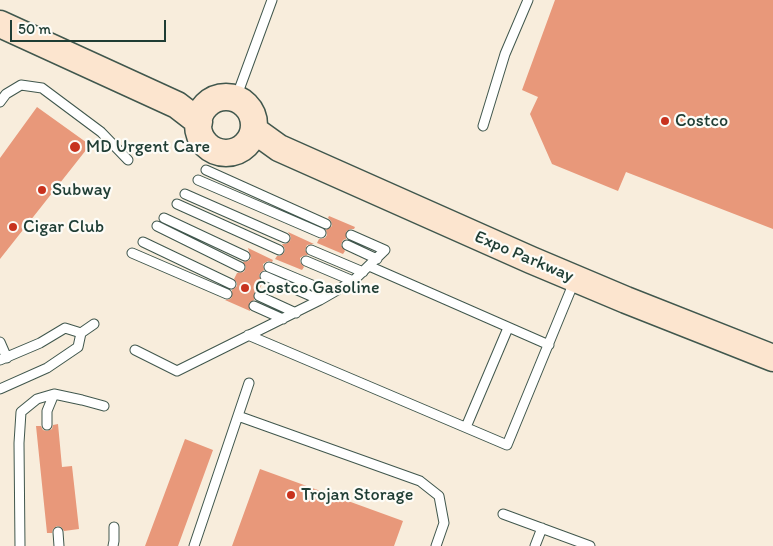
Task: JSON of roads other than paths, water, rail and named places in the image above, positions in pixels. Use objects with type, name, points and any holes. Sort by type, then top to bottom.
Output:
[{"type":"street","points":[[0,24],[202,115]]},
{"type":"street","points":[[226,96],[236,98],[244,103],[254,118],[250,137],[238,150],[224,153],[207,145],[201,138],[202,115],[209,103],[217,98],[226,96]]},
{"type":"street","name":"Expo Parkway","points":[[250,137],[279,148],[465,232],[575,279],[773,358]]},
{"type":"lane","points":[[236,98],[272,0]]},
{"type":"lane","points":[[483,126],[505,54],[528,0]]},
{"type":"lane","points":[[0,102],[6,94],[21,85],[42,88],[102,132],[128,160]]},
{"type":"lane","points":[[206,170],[326,224]]},
{"type":"lane","points":[[198,180],[321,233]]},
{"type":"lane","points":[[186,194],[285,238]]},
{"type":"lane","points":[[177,204],[279,250]]},
{"type":"lane","points":[[164,218],[245,256]]},
{"type":"lane","points":[[157,226],[240,266]]},
{"type":"lane","points":[[135,350],[176,371],[296,313],[352,281],[385,250],[351,235]]},
{"type":"lane","points":[[142,242],[231,284]]},
{"type":"lane","points":[[347,245],[377,259]]},
{"type":"lane","points":[[311,250],[366,269],[549,345]]},
{"type":"lane","points":[[132,254],[227,294]]},
{"type":"lane","points":[[306,261],[352,281]]},
{"type":"lane","points":[[270,267],[331,293]]},
{"type":"lane","points":[[265,276],[320,300]]},
{"type":"lane","points":[[248,335],[507,445],[575,279]]},
{"type":"lane","points":[[258,296],[296,313]]},
{"type":"lane","points":[[254,306],[283,319]]},
{"type":"lane","points":[[0,389],[47,368],[78,348],[81,334],[94,324]]},
{"type":"lane","points":[[0,342],[4,359],[40,343],[65,328],[81,334]]},
{"type":"lane","points":[[466,427],[508,328]]},
{"type":"lane","points":[[194,546],[249,383]]},
{"type":"lane","points":[[20,546],[21,412],[38,399],[54,394],[104,406]]},
{"type":"lane","points":[[47,425],[47,410],[54,394]]},
{"type":"lane","points":[[238,416],[420,481],[439,496],[444,523],[436,546]]},
{"type":"lane","points":[[503,514],[590,546]]},
{"type":"lane","points":[[112,546],[114,527]]},
{"type":"lane","points":[[535,546],[542,528]]},
{"type":"lane","points":[[58,532],[60,546]]},
{"type":"place","name":"Costco","points":[[665,121]]},
{"type":"place","name":"MD Urgent Care","points":[[75,147]]},
{"type":"place","name":"Subway","points":[[42,190]]},
{"type":"place","name":"Cigar Club","points":[[13,227]]},
{"type":"place","name":"Costco Gasoline","points":[[245,288]]},
{"type":"place","name":"Trojan Storage","points":[[291,495]]}]
